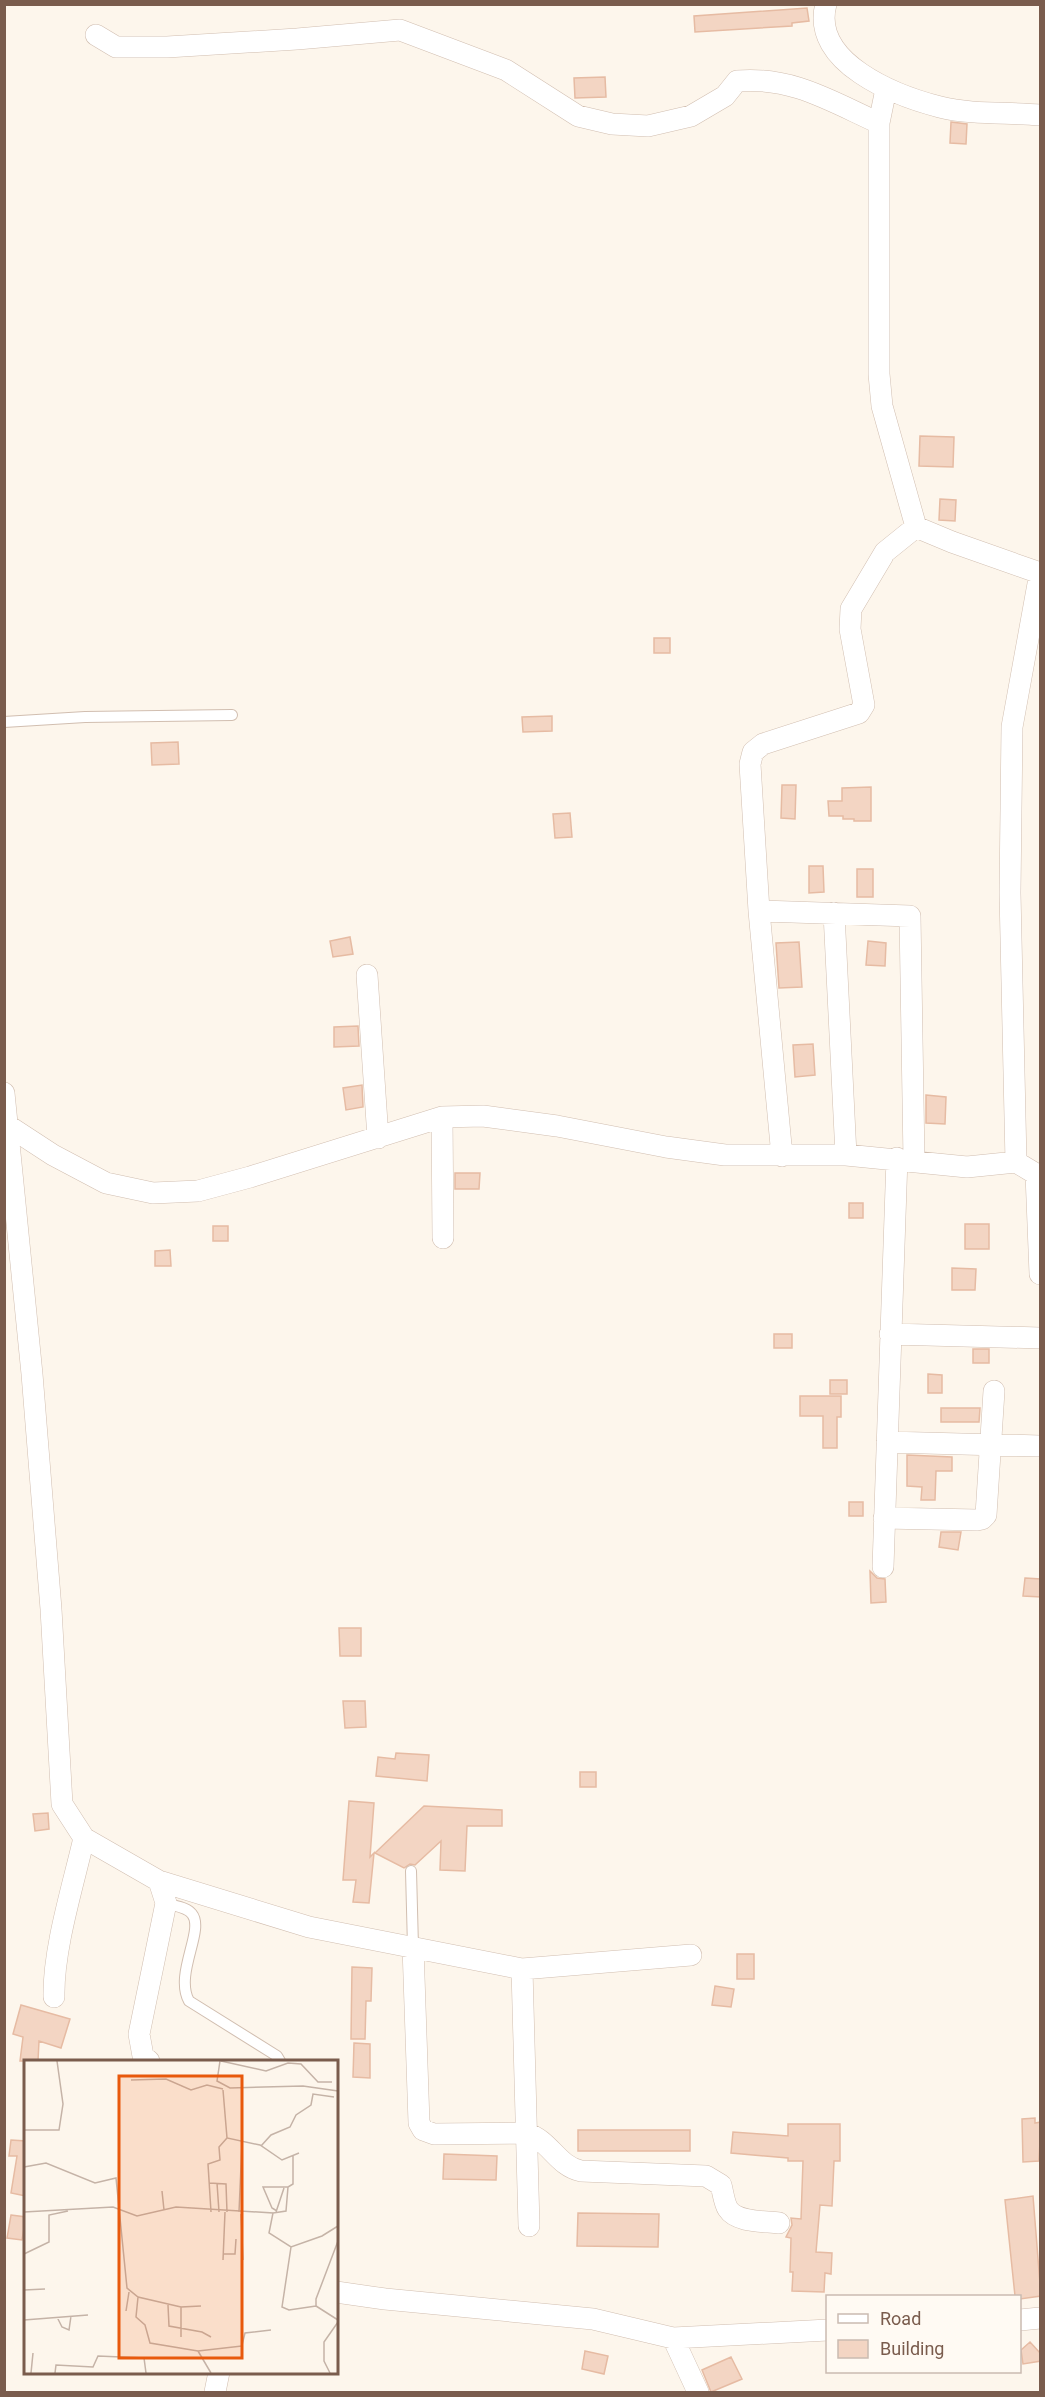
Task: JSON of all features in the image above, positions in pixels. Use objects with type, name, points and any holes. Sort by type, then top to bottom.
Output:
[{"type":"street","points":[[826,4],[826,26],[830,44],[839,57],[886,89],[952,109],[1041,114]]},
{"type":"street","points":[[96,35],[116,47],[166,47],[400,30],[506,70],[578,116],[612,124],[648,126],[692,116],[725,96],[737,81],[749,80],[788,84],[826,98],[879,123]]},
{"type":"street","points":[[886,89],[879,123],[879,374],[882,406],[916,527]]},
{"type":"street","points":[[916,527],[1040,573],[1012,727],[1010,893],[1016,1162]]},
{"type":"street","points":[[782,1156],[759,911],[750,764],[753,752],[763,744],[859,713],[864,705],[850,630],[851,609],[885,552],[916,527]]},
{"type":"street","points":[[759,911],[910,916],[905,1159],[890,1334],[883,1567]]},
{"type":"street","points":[[834,913],[846,1155]]},
{"type":"street","points":[[367,975],[378,1138]]},
{"type":"street","points":[[4,1093],[34,1398],[51,1609],[62,1804],[84,1838],[159,1881],[309,1928],[522,1969],[691,1955]]},
{"type":"street","points":[[6,1123],[53,1155],[106,1184],[153,1193],[198,1191],[442,1117],[483,1116],[557,1126],[666,1147],[724,1155],[846,1155],[905,1159],[967,1167],[1016,1162],[1039,1174],[1041,1274]]},
{"type":"street","points":[[442,1117],[444,1238]]},
{"type":"street","points":[[890,1334],[1041,1338]]},
{"type":"street","points":[[884,1518],[982,1519],[986,1515],[994,1391]]},
{"type":"street","points":[[887,1442],[1041,1446]]},
{"type":"street","points":[[54,1997],[57,1957],[84,1838]]},
{"type":"street","points":[[148,2060],[143,2056],[139,2034],[166,1904],[159,1881]]},
{"type":"street","points":[[413,1947],[419,2123],[423,2130],[434,2134],[526,2133],[538,2136],[564,2165],[572,2169],[706,2176],[721,2185],[728,2209],[734,2214],[741,2218],[779,2223]]},
{"type":"street","points":[[522,1969],[529,2226]]},
{"type":"street","points":[[338,2292],[593,2319],[673,2338],[826,2330]]},
{"type":"street","points":[[1021,2320],[1041,2318]]},
{"type":"street","points":[[673,2338],[698,2392]]},
{"type":"street","points":[[215,2392],[219,2373]]},
{"type":"lane","points":[[4,722],[85,717],[232,715]]},
{"type":"lane","points":[[411,1871],[413,1947]]},
{"type":"lane","points":[[166,1904],[188,1910],[194,1915],[196,1924],[184,1978],[184,1992],[189,2001],[279,2060]]},
{"type":"building","points":[[807,8],[809,21],[792,23],[792,26],[695,32],[694,16]]},
{"type":"building","points":[[605,77],[606,97],[575,98],[574,78]]},
{"type":"building","points":[[951,122],[967,124],[966,144],[950,143]]},
{"type":"building","points":[[920,436],[954,437],[953,467],[919,466]]},
{"type":"building","points":[[940,499],[956,500],[955,521],[939,520]]},
{"type":"building","points":[[654,638],[670,638],[670,653],[654,653]]},
{"type":"building","points":[[552,716],[552,731],[523,732],[522,717]]},
{"type":"building","points":[[178,742],[179,764],[152,765],[151,743]]},
{"type":"building","points":[[782,785],[796,785],[795,819],[781,818]]},
{"type":"building","points":[[871,787],[871,821],[854,821],[854,819],[843,819],[843,816],[829,816],[828,801],[842,801],[842,788]]},
{"type":"building","points":[[570,813],[572,837],[555,838],[553,814]]},
{"type":"building","points":[[809,866],[823,866],[824,892],[809,893]]},
{"type":"building","points":[[857,869],[873,869],[873,897],[857,897]]},
{"type":"building","points":[[350,937],[353,954],[333,957],[330,941]]},
{"type":"building","points":[[868,941],[886,943],[885,966],[866,965]]},
{"type":"building","points":[[799,942],[802,987],[779,988],[776,943]]},
{"type":"building","points":[[358,1026],[359,1046],[334,1047],[334,1027]]},
{"type":"building","points":[[813,1044],[815,1075],[795,1077],[793,1045]]},
{"type":"building","points":[[362,1085],[363,1107],[346,1110],[343,1088]]},
{"type":"building","points":[[926,1095],[946,1097],[945,1124],[926,1123]]},
{"type":"building","points":[[455,1173],[480,1173],[479,1189],[455,1189]]},
{"type":"building","points":[[849,1203],[863,1203],[863,1218],[849,1218]]},
{"type":"building","points":[[965,1224],[989,1224],[989,1249],[965,1249]]},
{"type":"building","points":[[213,1226],[228,1226],[228,1241],[213,1241]]},
{"type":"building","points":[[170,1250],[171,1266],[155,1266],[155,1251]]},
{"type":"building","points":[[952,1268],[976,1269],[975,1290],[952,1290]]},
{"type":"building","points":[[774,1334],[792,1334],[792,1348],[774,1348]]},
{"type":"building","points":[[973,1349],[989,1349],[989,1363],[973,1363]]},
{"type":"building","points":[[928,1374],[942,1375],[942,1393],[928,1393]]},
{"type":"building","points":[[830,1380],[847,1380],[847,1394],[830,1394]]},
{"type":"building","points":[[800,1396],[841,1396],[841,1417],[837,1417],[837,1448],[823,1448],[823,1416],[800,1416]]},
{"type":"building","points":[[941,1408],[980,1408],[979,1422],[941,1422]]},
{"type":"building","points":[[907,1455],[952,1457],[952,1471],[936,1471],[935,1500],[921,1500],[922,1487],[907,1486]]},
{"type":"building","points":[[849,1502],[863,1502],[863,1516],[849,1516]]},
{"type":"building","points":[[941,1532],[961,1532],[958,1550],[939,1547]]},
{"type":"building","points":[[870,1571],[877,1578],[885,1579],[886,1602],[871,1603]]},
{"type":"building","points":[[1025,1578],[1041,1579],[1041,1597],[1023,1596]]},
{"type":"building","points":[[339,1628],[361,1628],[361,1656],[340,1656]]},
{"type":"building","points":[[343,1701],[365,1701],[366,1727],[345,1728]]},
{"type":"building","points":[[396,1753],[429,1755],[427,1781],[376,1776],[378,1757],[395,1759]]},
{"type":"building","points":[[580,1772],[596,1772],[596,1787],[580,1787]]},
{"type":"building","points":[[349,1801],[374,1803],[370,1857],[374,1853],[369,1903],[353,1902],[356,1880],[343,1880]]},
{"type":"building","points":[[424,1806],[502,1810],[502,1826],[467,1826],[465,1871],[440,1870],[441,1841],[415,1865],[410,1864],[404,1868],[375,1853]]},
{"type":"building","points":[[48,1813],[49,1829],[35,1831],[33,1814]]},
{"type":"building","points":[[737,1954],[754,1954],[754,1979],[737,1979]]},
{"type":"building","points":[[352,1967],[372,1968],[371,2001],[366,2001],[365,2039],[351,2039]]},
{"type":"building","points":[[715,1986],[734,1989],[731,2007],[712,2005]]},
{"type":"building","points":[[21,2005],[70,2019],[61,2048],[39,2041],[38,2060],[20,2061],[23,2037],[13,2034]]},
{"type":"building","points":[[354,2043],[370,2044],[370,2078],[353,2077]]},
{"type":"building","points":[[1035,2118],[1035,2123],[1041,2122],[1039,2161],[1023,2162],[1022,2119]]},
{"type":"building","points":[[788,2124],[840,2124],[840,2161],[834,2161],[832,2206],[820,2205],[816,2252],[832,2253],[831,2274],[825,2273],[824,2292],[792,2291],[791,2238],[786,2237],[792,2225],[791,2218],[801,2219],[803,2161],[731,2153],[733,2132],[788,2136]]},
{"type":"building","points":[[578,2130],[690,2130],[690,2151],[578,2151]]},
{"type":"building","points":[[11,2140],[24,2141],[24,2196],[11,2193],[17,2156],[9,2156]]},
{"type":"building","points":[[444,2154],[497,2156],[496,2180],[443,2179]]},
{"type":"building","points":[[1033,2196],[1041,2296],[1021,2299],[1021,2295],[1015,2295],[1005,2200]]},
{"type":"building","points":[[578,2213],[659,2214],[658,2247],[577,2246]]},
{"type":"building","points":[[11,2215],[24,2217],[22,2240],[7,2238]]},
{"type":"building","points":[[1030,2342],[1041,2354],[1041,2361],[1023,2364],[1021,2350]]},
{"type":"building","points":[[585,2351],[608,2356],[604,2374],[582,2369]]},
{"type":"building","points":[[731,2357],[742,2379],[711,2392],[702,2370]]}]
